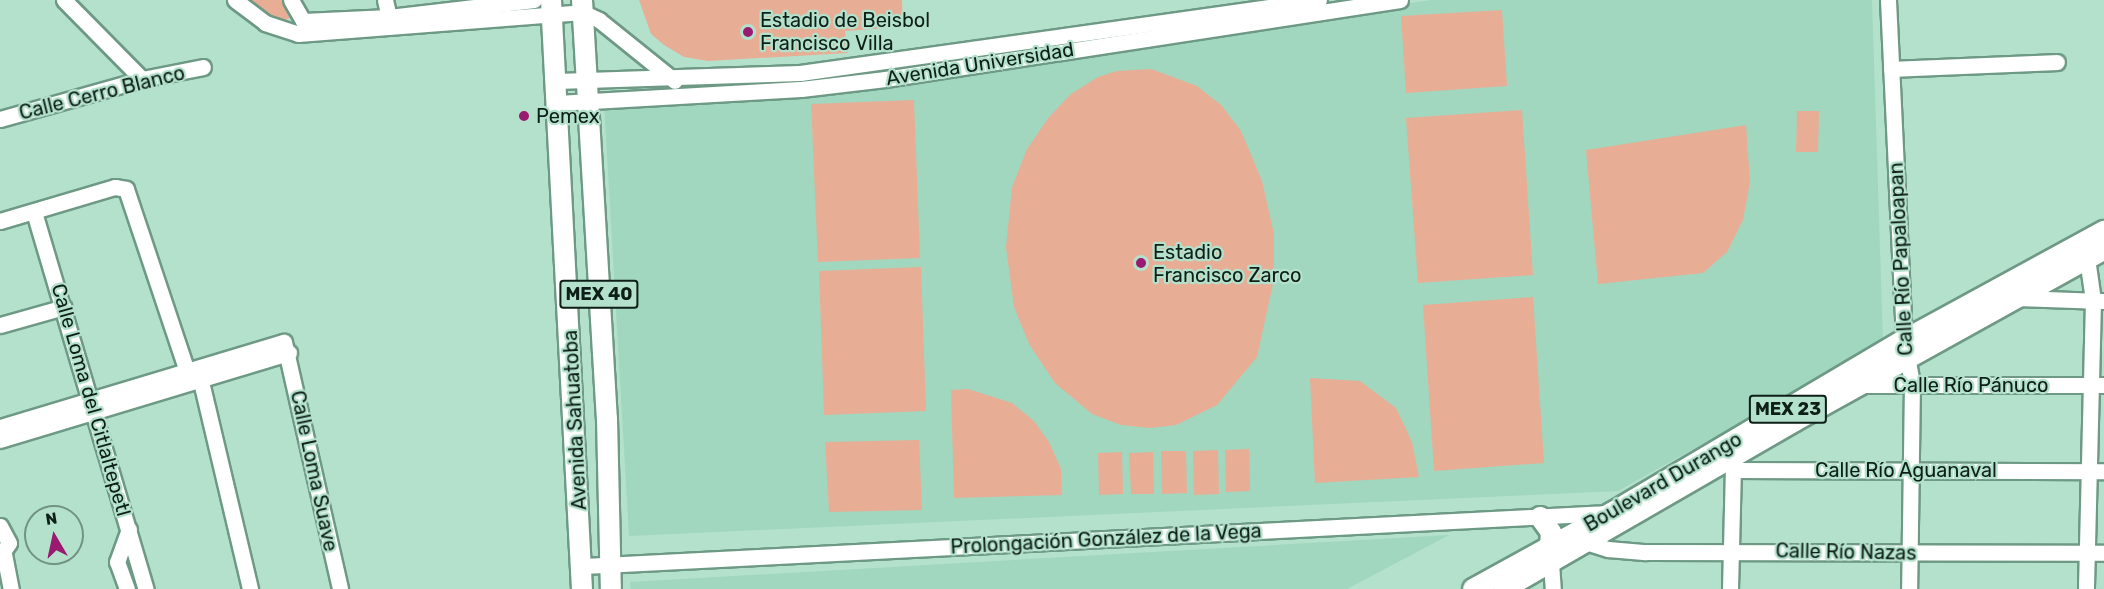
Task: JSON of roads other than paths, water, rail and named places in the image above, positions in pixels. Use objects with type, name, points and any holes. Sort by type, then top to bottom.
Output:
[{"type":"main road","name":"Avenida Sahuatoba","points":[[582,6],[584,92],[596,234],[612,566],[611,589]]},
{"type":"main road","name":"Avenida Sahuatoba","points":[[551,7],[584,566],[582,589]]},
{"type":"main road","name":"Boulevard Durango","points":[[1727,460],[1839,379],[2015,298],[2091,250],[2104,231]]},
{"type":"main road","name":"Boulevard Durango","points":[[1473,589],[1550,555],[1727,460],[1860,385],[1905,350],[2091,250]]},
{"type":"main road","points":[[1540,517],[1551,532],[1550,555]]},
{"type":"main road","name":"Boulevard Durango","points":[[1504,589],[1550,555],[1589,543],[1619,517]]},
{"type":"street","points":[[64,0],[142,79]]},
{"type":"street","points":[[235,0],[266,23],[301,28],[396,23],[463,10],[534,0]]},
{"type":"street","points":[[291,0],[301,28]]},
{"type":"street","points":[[385,0],[396,23]]},
{"type":"street","points":[[396,0],[396,23]]},
{"type":"street","name":"Avenida Universidad","points":[[557,103],[584,92],[672,79],[800,73],[1319,0]]},
{"type":"street","name":"Avenida Universidad","points":[[556,81],[584,92],[691,94],[801,89],[1400,0]]},
{"type":"street","name":"Calle Río Papaloapan","points":[[1887,0],[1905,350],[1912,383],[1909,589]]},
{"type":"street","points":[[463,10],[582,6],[691,94]]},
{"type":"street","points":[[1072,34],[1074,50]]},
{"type":"street","points":[[1891,69],[2057,62]]},
{"type":"street","name":"Calle Cerro Blanco","points":[[0,119],[142,79],[203,67]]},
{"type":"street","points":[[800,73],[801,89]]},
{"type":"street","points":[[0,221],[115,187],[126,189],[196,376],[250,589]]},
{"type":"street","name":"Calle Loma del Citlaltepetl","points":[[34,212],[94,406],[146,589]]},
{"type":"street","points":[[2086,589],[2087,553],[2097,471],[2099,300],[2091,250]]},
{"type":"street","points":[[2015,298],[2099,300]]},
{"type":"street","points":[[0,325],[64,307]]},
{"type":"street","name":"Calle Loma Suave","points":[[196,376],[286,348],[340,589]]},
{"type":"street","points":[[0,440],[94,406],[196,376]]},
{"type":"street","name":"Calle Río Pánuco","points":[[1839,379],[1860,385],[1912,383],[2097,385]]},
{"type":"street","points":[[0,427],[94,406]]},
{"type":"street","points":[[1727,460],[1731,550],[1730,589]]},
{"type":"street","name":"Calle Río Aguanaval","points":[[1727,460],[1912,470],[2097,471]]},
{"type":"street","name":"Prolongación González de la Vega","points":[[584,566],[1540,517],[1619,517]]},
{"type":"street","points":[[0,526],[9,536],[2,555],[11,589]]},
{"type":"street","points":[[127,589],[117,562],[129,529]]},
{"type":"street","name":"Calle Río Nazas","points":[[1589,543],[1626,552],[1731,550],[2104,553]]},
{"type":"street","points":[[1550,555],[1553,589]]},
{"type":"place","name":"Estadio de Beisbol Francisco Villa","points":[[748,32]]},
{"type":"place","name":"Pemex","points":[[524,116]]},
{"type":"place","name":"Estadio Francisco Zarco","points":[[1141,263]]}]
